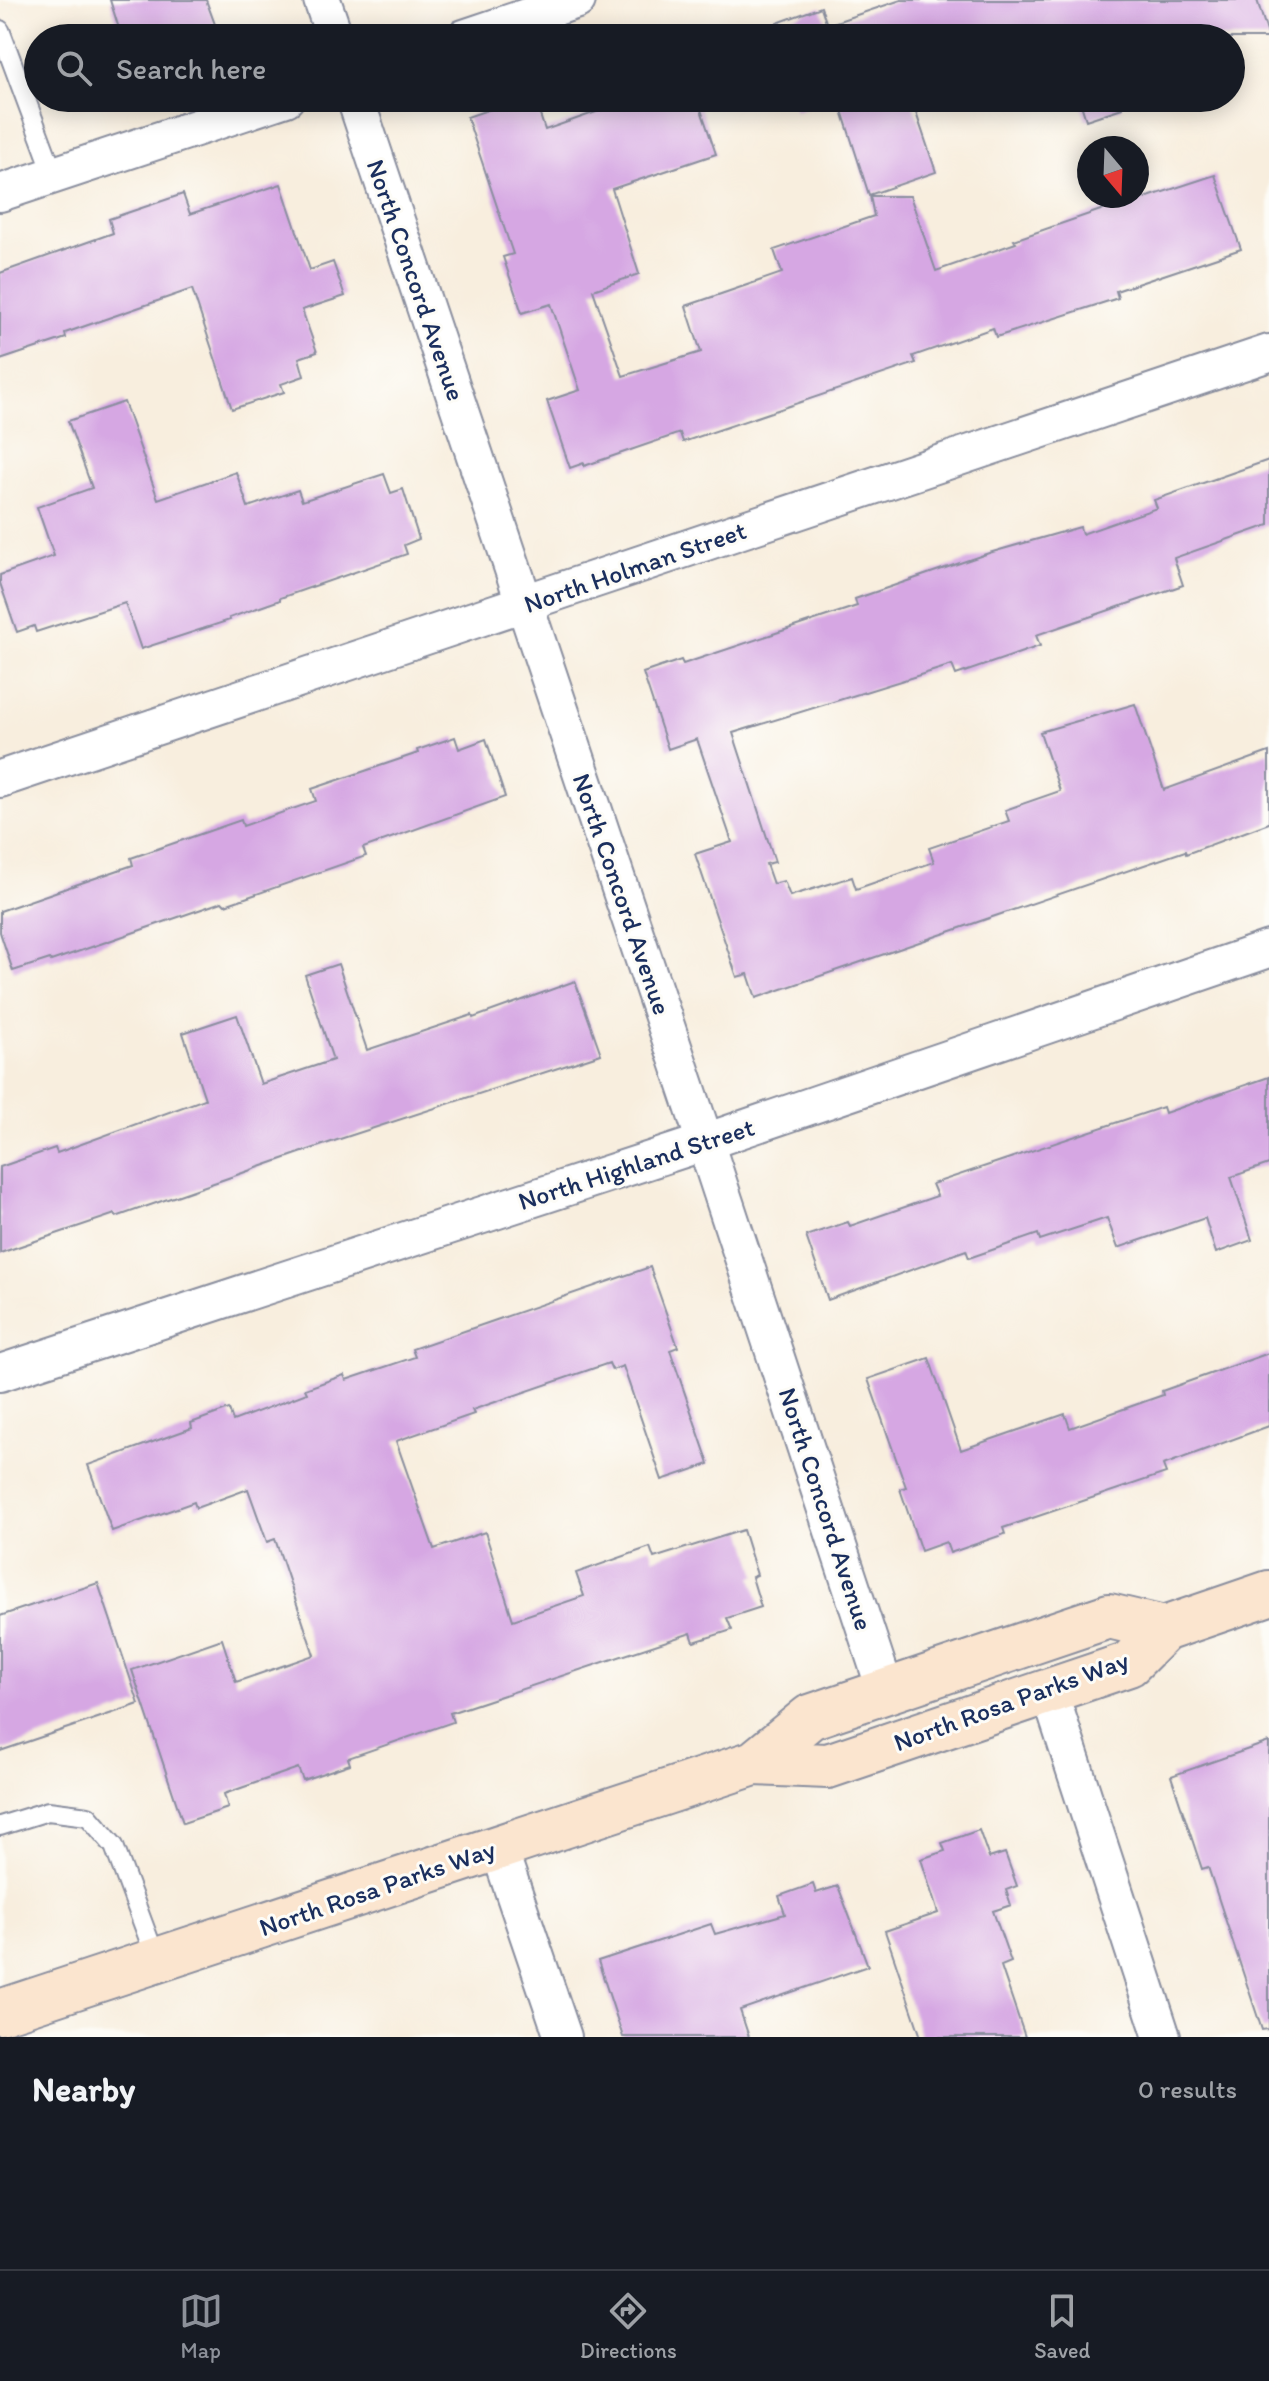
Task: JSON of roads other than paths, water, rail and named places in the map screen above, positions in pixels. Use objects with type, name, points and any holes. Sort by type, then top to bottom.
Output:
[{"type":"main road","name":"North Rosa Parks Way","points":[[0,2012],[754,1763],[828,1766],[1129,1664],[1164,1629],[1269,1593]]},
{"type":"main road","name":"North Rosa Parks Way","points":[[754,1763],[810,1717],[1109,1616],[1164,1629]]},
{"type":"street","points":[[322,0],[330,24]]},
{"type":"street","points":[[506,24],[577,0]]},
{"type":"street","points":[[0,193],[244,112]]},
{"type":"street","name":"North Concord Avenue","points":[[360,112],[886,1692]]},
{"type":"street","name":"North Holman Street","points":[[0,779],[1269,353]]},
{"type":"street","name":"North Highland Street","points":[[0,1373],[705,1142],[1269,949]]},
{"type":"street","points":[[1049,1691],[1162,2037]]},
{"type":"street","points":[[498,1846],[563,2037]]},
{"type":"lane","points":[[0,30],[24,94]]},
{"type":"lane","points":[[31,112],[54,175]]},
{"type":"lane","points":[[0,1826],[48,1811],[88,1816],[114,1846],[158,1961]]}]
